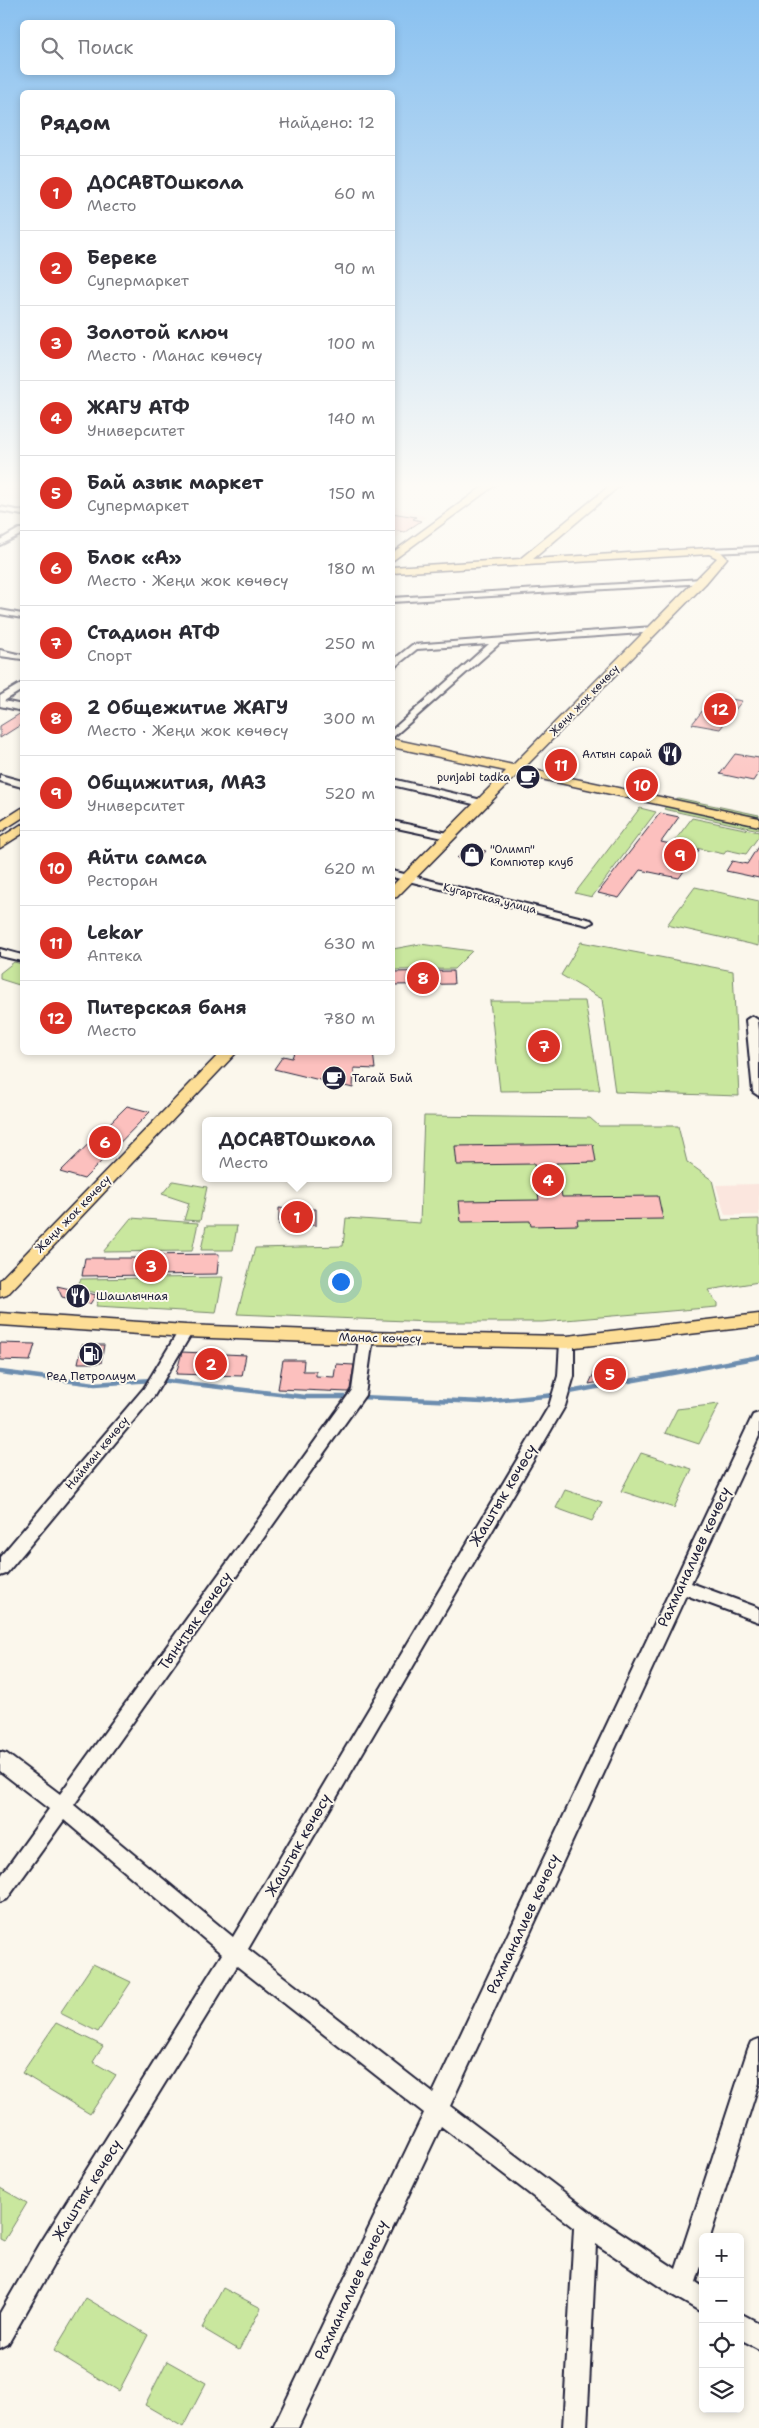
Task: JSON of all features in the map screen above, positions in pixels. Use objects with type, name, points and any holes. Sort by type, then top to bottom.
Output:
[{"type":"main road","name":"Жеңи жок көчөсү","points":[[395,891],[687,596]]},
{"type":"main road","points":[[395,744],[759,822]]},
{"type":"main road","points":[[622,791],[681,796],[759,814]]},
{"type":"main road","points":[[0,828],[20,813]]},
{"type":"main road","points":[[0,844],[20,829]]},
{"type":"main road","name":"Жеңи жок көчөсү","points":[[0,1291],[227,1055]]},
{"type":"main road","name":"Манас көчөсү","points":[[0,1319],[186,1331],[366,1338],[567,1342],[759,1320]]},
{"type":"street","points":[[395,600],[452,596]]},
{"type":"street","points":[[0,612],[20,616]]},
{"type":"street","points":[[395,664],[415,647],[496,643],[653,630]]},
{"type":"street","points":[[395,732],[496,643]]},
{"type":"street","points":[[0,653],[20,657]]},
{"type":"street","points":[[0,702],[20,687]]},
{"type":"street","points":[[0,702],[20,707]]},
{"type":"street","points":[[0,778],[20,783]]},
{"type":"street","points":[[395,783],[482,803]]},
{"type":"street","points":[[395,825],[448,836]]},
{"type":"street","name":"Кугартская улица","points":[[395,875],[587,922]]},
{"type":"street","points":[[0,952],[20,957]]},
{"type":"street","points":[[752,1020],[759,1092]]},
{"type":"street","name":"Найман көчөсү","points":[[0,1570],[149,1392],[186,1331]]},
{"type":"street","name":"Тынчтык көчөсү","points":[[0,1893],[360,1391],[366,1338]]},
{"type":"street","name":"Жаштык көчөсү","points":[[0,2336],[54,2244],[236,1952],[520,1465],[557,1406],[566,1376],[567,1342]]},
{"type":"street","name":"Рахманалиев көчөсү","points":[[285,2428],[437,2110],[759,1419]]},
{"type":"street","points":[[680,1586],[759,1615]]},
{"type":"street","points":[[0,1760],[62,1807],[236,1952],[437,2110],[586,2223],[699,2299]]},
{"type":"street","points":[[682,2288],[759,2049]]},
{"type":"street","points":[[575,2428],[586,2223]]},
{"type":"street","points":[[744,2328],[759,2337]]},
{"type":"shaded area","points":[[759,1184],[759,1215],[725,1215],[716,1185]]},
{"type":"green space","points":[[678,798],[759,815],[759,819],[673,800]]},
{"type":"green space","points":[[666,806],[759,826],[759,830],[664,809]]},
{"type":"green space","points":[[640,808],[656,812],[592,897],[575,893]]},
{"type":"green space","points":[[692,818],[759,832],[759,836],[746,854],[727,850],[724,854],[673,843]]},
{"type":"green space","points":[[695,887],[759,901],[759,946],[667,925]]},
{"type":"green space","points":[[581,942],[733,971],[739,1096],[615,1092],[602,999],[561,975]]},
{"type":"green space","points":[[420,944],[472,951],[454,969],[395,970],[395,949]]},
{"type":"green space","points":[[14,962],[20,964],[20,985],[0,979],[0,973]]},
{"type":"green space","points":[[490,1001],[585,1001],[600,1090],[500,1091]]},
{"type":"green space","points":[[424,1116],[590,1118],[599,1126],[678,1126],[687,1162],[712,1180],[722,1220],[759,1219],[759,1282],[708,1290],[717,1303],[717,1307],[542,1322],[431,1322],[237,1314],[255,1248],[343,1246],[346,1218],[420,1223]]},
{"type":"green space","points":[[173,1181],[207,1187],[200,1221],[184,1220],[189,1203],[162,1194]]},
{"type":"green space","points":[[131,1218],[198,1223],[192,1251],[103,1252]]},
{"type":"green space","points":[[206,1226],[237,1226],[233,1250],[201,1250]]},
{"type":"green space","points":[[223,1277],[216,1313],[96,1306],[101,1294],[76,1288],[81,1279]]},
{"type":"green space","points":[[719,1404],[699,1444],[665,1433],[677,1409]]},
{"type":"green space","points":[[641,1453],[692,1469],[674,1508],[621,1491]]},
{"type":"green space","points":[[565,1490],[602,1502],[592,1521],[556,1508]]},
{"type":"green space","points":[[93,1964],[131,1982],[98,2032],[60,2013]]},
{"type":"green space","points":[[56,2023],[103,2046],[93,2062],[116,2075],[90,2114],[22,2073]]},
{"type":"green space","points":[[0,2188],[27,2203],[4,2241],[0,2239]]},
{"type":"green space","points":[[223,2288],[261,2308],[239,2350],[202,2328]]},
{"type":"green space","points":[[86,2298],[148,2335],[119,2391],[54,2351]]},
{"type":"green space","points":[[167,2361],[206,2383],[183,2427],[145,2405]]},
{"type":"building","points":[[714,696],[742,701],[720,729],[692,724]]},
{"type":"building","points":[[20,714],[20,725],[0,738],[0,726]]},
{"type":"building","points":[[735,754],[759,758],[759,772],[753,781],[720,774]]},
{"type":"building","points":[[660,813],[679,817],[661,842],[699,850],[679,878],[640,870],[619,898],[598,893]]},
{"type":"building","points":[[759,845],[759,878],[726,871],[732,861],[747,864]]},
{"type":"building","name":"\"Олимп\" Компютер клуб","points":[[468,847],[486,851],[475,863],[457,858]]},
{"type":"building","points":[[453,971],[454,984],[395,985],[395,972]]},
{"type":"building","name":"Тагай Бий","points":[[293,1055],[373,1055],[375,1069],[354,1068],[353,1088],[274,1069],[283,1056],[292,1058]]},
{"type":"building","points":[[127,1106],[150,1112],[84,1179],[60,1172]]},
{"type":"building","points":[[593,1144],[596,1162],[556,1163],[562,1197],[658,1196],[663,1219],[577,1220],[578,1225],[531,1226],[530,1221],[461,1222],[459,1201],[539,1200],[534,1164],[457,1165],[455,1146]]},
{"type":"building","points":[[288,1206],[305,1206],[305,1209],[316,1209],[316,1225],[279,1225],[279,1208],[288,1209]]},
{"type":"building","points":[[219,1254],[217,1274],[82,1276],[85,1258],[139,1258],[140,1255]]},
{"type":"building","name":"Шашлычная","points":[[57,1286],[96,1295],[90,1304],[62,1297]]},
{"type":"building","points":[[0,1343],[35,1344],[30,1361],[0,1360]]},
{"type":"building","name":"Ред Петролиум","points":[[82,1345],[104,1345],[101,1363],[78,1363]]},
{"type":"building","points":[[182,1352],[246,1355],[242,1376],[176,1374]]},
{"type":"building","points":[[283,1360],[304,1360],[303,1371],[316,1371],[316,1376],[334,1377],[336,1364],[354,1365],[350,1389],[348,1392],[278,1389]]},
{"type":"building","points":[[624,1366],[628,1377],[589,1384],[595,1371]]},
{"type":"waterway","points":[[564,1393],[759,1357]]},
{"type":"waterway","points":[[0,1372],[95,1384],[152,1380]]},
{"type":"waterway","points":[[159,1380],[305,1397],[351,1397]]},
{"type":"waterway","points":[[360,1397],[483,1402],[555,1395]]},
{"type":"place","name":"Питерская баня","points":[[720,709]]},
{"type":"place","name":"Алтын сарай","points":[[670,754]]},
{"type":"place","name":"Lekar","points":[[561,765]]},
{"type":"place","name":"punjabi tadka","points":[[528,777]]},
{"type":"place","name":"Айти самса","points":[[642,785]]},
{"type":"place","name":"\"Олимп\" Компютер клуб","points":[[472,855]]},
{"type":"place","name":"Общижития, МАЗ","points":[[680,855]]},
{"type":"place","name":"2 Общежитие ЖАГУ","points":[[423,978]]},
{"type":"place","name":"Стадион АТФ","points":[[544,1046]]},
{"type":"place","name":"Тагай Бий","points":[[334,1078]]},
{"type":"place","name":"Блок «А»","points":[[105,1142]]},
{"type":"place","name":"ЖАГУ АТФ","points":[[548,1180]]},
{"type":"place","name":"ДОСАВТОшкола","points":[[297,1217]]},
{"type":"place","name":"Золотой ключ","points":[[151,1266]]},
{"type":"place","name":"Шашлычная","points":[[78,1296]]},
{"type":"place","name":"Ред Петролиум","points":[[91,1354]]},
{"type":"place","name":"Береке","points":[[211,1364]]},
{"type":"place","name":"Бай азык маркет","points":[[610,1374]]}]
